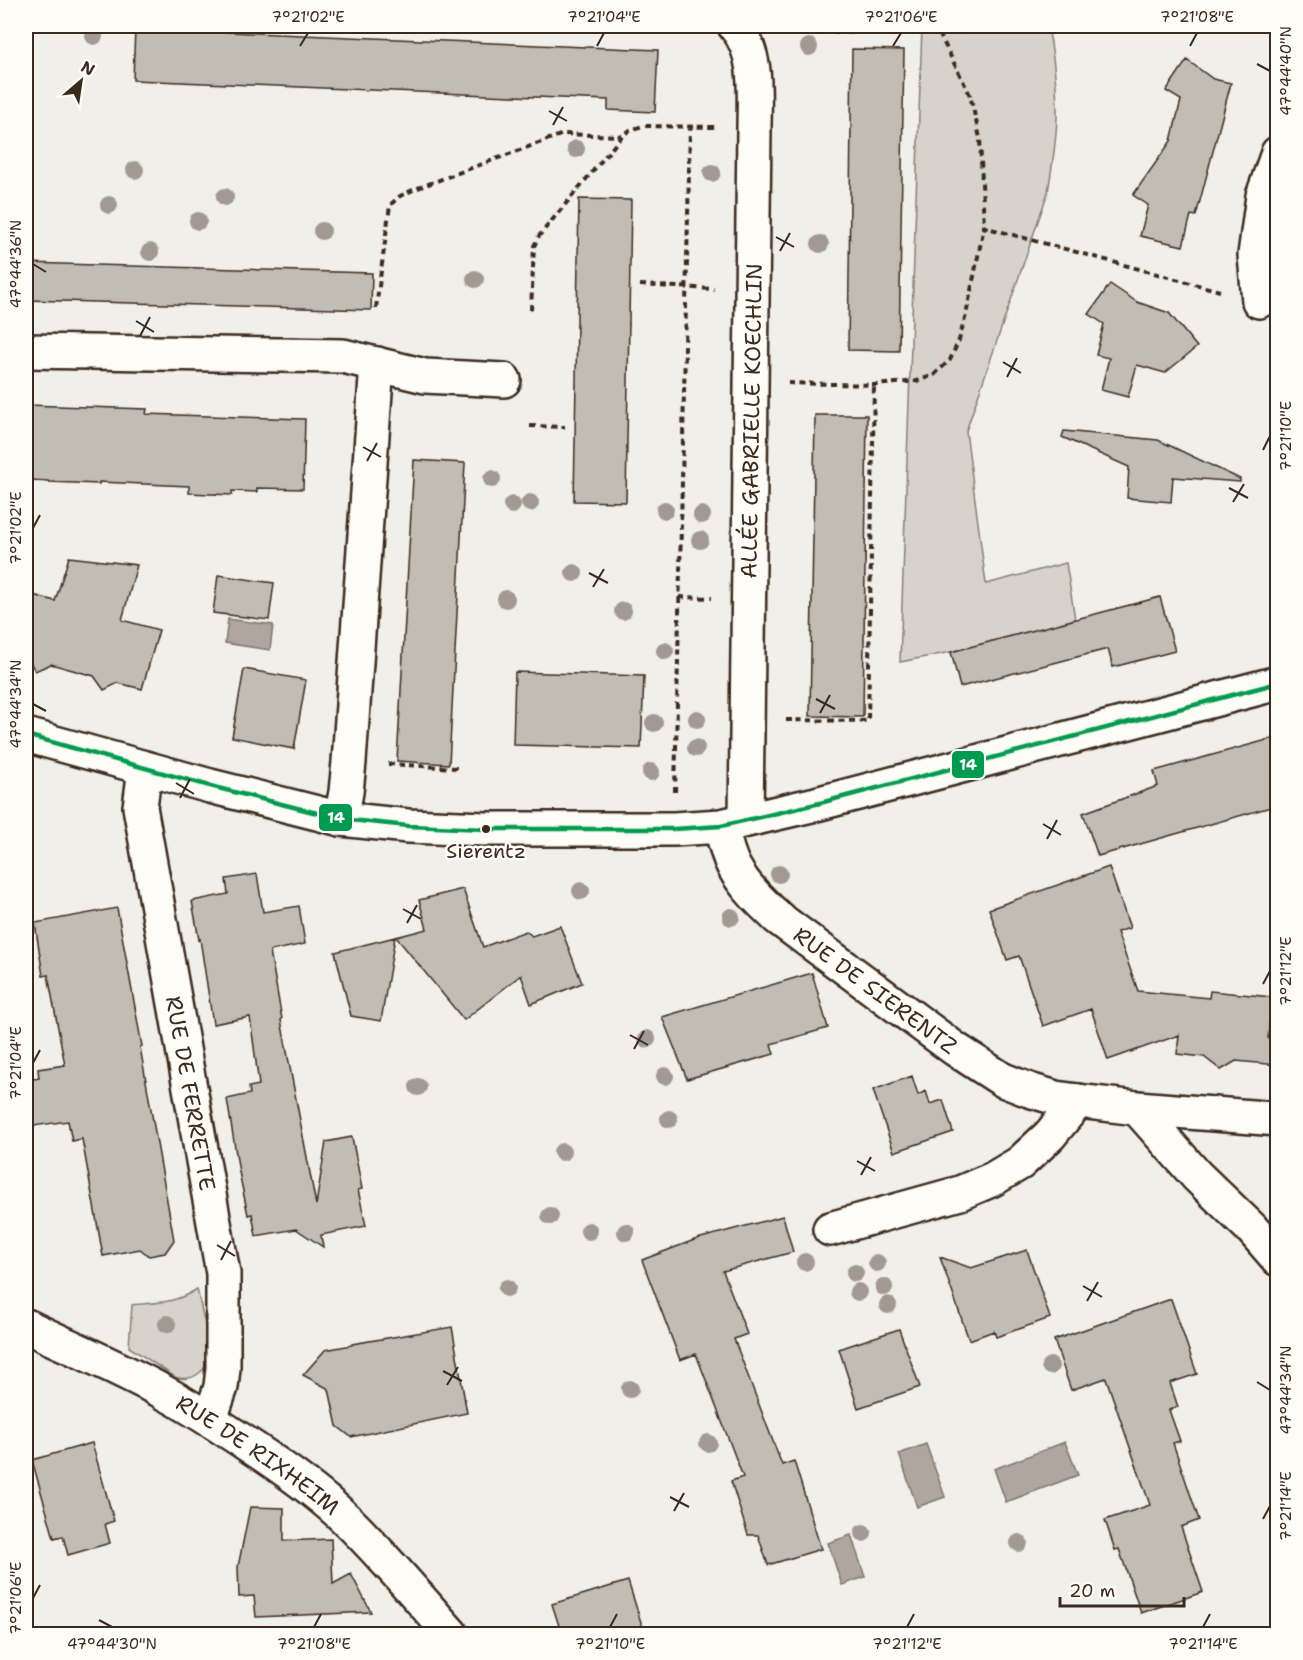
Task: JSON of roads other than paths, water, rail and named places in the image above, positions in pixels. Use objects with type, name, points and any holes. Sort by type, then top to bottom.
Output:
[{"type":"street","name":"ALLÉE GABRIELLE KOECHLIN","points":[[733,823],[754,106],[753,62],[735,26]]},
{"type":"street","points":[[1259,301],[1255,255],[1263,195],[1278,153]]},
{"type":"street","points":[[26,351],[343,356],[425,376],[504,380]]},
{"type":"street","points":[[341,819],[350,751],[377,364]]},
{"type":"street","points":[[26,735],[210,786],[341,819],[408,826],[486,829],[652,830],[733,823],[816,804],[1278,682]]},
{"type":"street","name":"RUE DE FERRETTE","points":[[146,768],[140,807],[223,1273],[223,1368],[221,1387],[210,1419]]},
{"type":"street","name":"RUE DE SIERENTZ","points":[[733,823],[727,850],[738,875],[760,901],[778,918],[980,1066],[1003,1080],[1056,1098],[1137,1108],[1278,1119]]},
{"type":"street","points":[[830,1229],[960,1193],[993,1179],[1020,1162],[1050,1135],[1078,1101]]},
{"type":"street","points":[[1137,1108],[1197,1176],[1252,1229],[1278,1259]]},
{"type":"street","name":"RUE DE RIXHEIM","points":[[26,1326],[124,1372],[210,1419],[313,1490],[378,1552],[451,1635]]},
{"type":"place","name":"Sierentz","points":[[486,829]]}]
